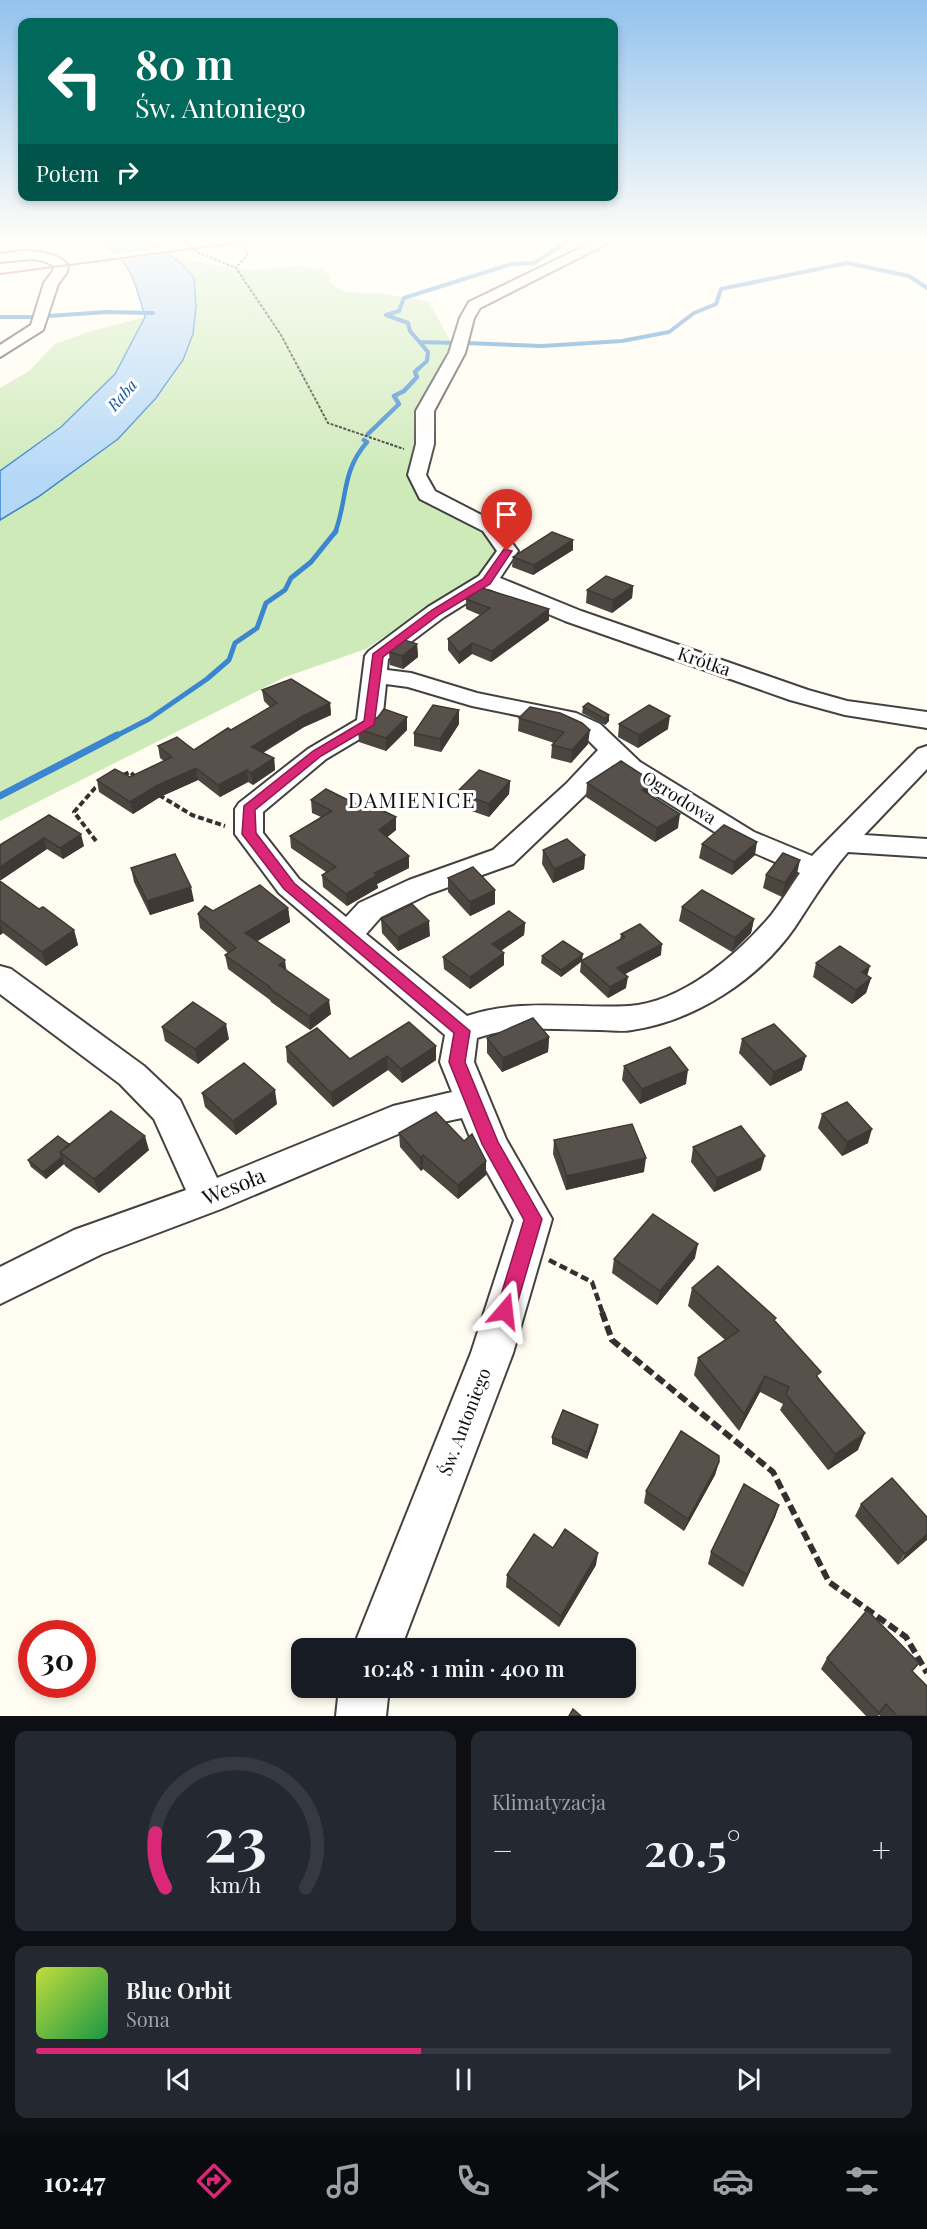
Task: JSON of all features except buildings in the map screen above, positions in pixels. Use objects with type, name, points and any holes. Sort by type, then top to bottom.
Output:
[{"type":"street","points":[[0,352],[38,327],[40,320]]},
{"type":"street","points":[[466,320],[458,353],[425,411],[422,454],[417,475],[427,495],[490,527],[507,551],[487,581],[436,612],[377,656],[369,723],[317,754],[249,808],[249,834],[289,886],[462,1031],[487,1022],[513,1018],[633,1018],[685,1003],[754,954],[783,921],[817,869],[864,817],[927,754]]},
{"type":"street","name":"Krótka","points":[[487,581],[573,616],[800,695],[845,708],[927,720]]},
{"type":"street","name":"Ogrodowa","points":[[375,676],[411,680],[472,699],[567,718],[591,729],[631,768],[744,838],[817,869]]},
{"type":"street","points":[[348,934],[370,910],[419,887],[503,857],[575,790],[612,750]]},
{"type":"street","points":[[842,843],[904,844],[927,848]]},
{"type":"street","points":[[0,977],[132,1075],[168,1110],[208,1198]]},
{"type":"street","name":"Św. Antoniego","points":[[381,1638],[492,1353],[533,1219],[490,1144],[457,1062],[462,1031]]},
{"type":"street","name":"Wesoła","points":[[0,1286],[88,1242],[208,1198],[405,1116],[473,1102]]},
{"type":"street","points":[[361,1716],[363,1698]]},
{"type":"path","points":[[271,320],[328,423],[422,454]]},
{"type":"path","points":[[121,776],[130,772],[139,779]]},
{"type":"path","points":[[96,841],[74,812],[95,788],[104,784]]},
{"type":"path","points":[[156,793],[192,815],[249,834]]},
{"type":"path","points":[[525,1247],[592,1282],[612,1340],[773,1472],[830,1582],[906,1637],[927,1673]]},
{"type":"green space","points":[[133,320],[143,320],[115,374],[61,427],[0,471],[0,388],[29,371],[55,344],[88,332]]},
{"type":"green space","points":[[193,320],[439,320],[457,353],[425,411],[417,475],[427,495],[490,527],[508,551],[487,581],[428,607],[366,649],[285,677],[0,821],[0,520],[61,481],[131,425],[161,393],[183,360],[194,326]]},
{"type":"water","name":"Raba","points":[[143,320],[194,320],[193,334],[183,360],[156,398],[118,439],[38,497],[0,520],[0,471],[61,427],[115,374]]},
{"type":"waterway","points":[[400,320],[408,323],[410,331],[428,352],[427,361],[417,370]]},
{"type":"waterway","points":[[466,343],[542,346],[622,341],[669,332],[685,320]]},
{"type":"waterway","points":[[420,342],[455,343]]},
{"type":"waterway","points":[[368,434],[399,404],[394,396],[404,391],[417,377],[415,372],[417,370]]},
{"type":"waterway","points":[[335,532],[349,475],[367,442],[364,440]]},
{"type":"waterway","points":[[114,737],[149,719],[207,679],[229,660],[235,643],[257,628],[266,603],[285,590],[291,578],[311,562],[335,532]]},
{"type":"waterway","points":[[0,796],[117,735]]},
{"type":"district","name":"DAMIENICE","points":[[412,801]]},
{"type":"route","points":[[505,1311],[533,1219],[490,1144],[457,1062],[462,1031],[289,886],[249,834],[249,808],[317,754],[369,723],[377,656],[436,612],[487,581],[507,551]]}]
